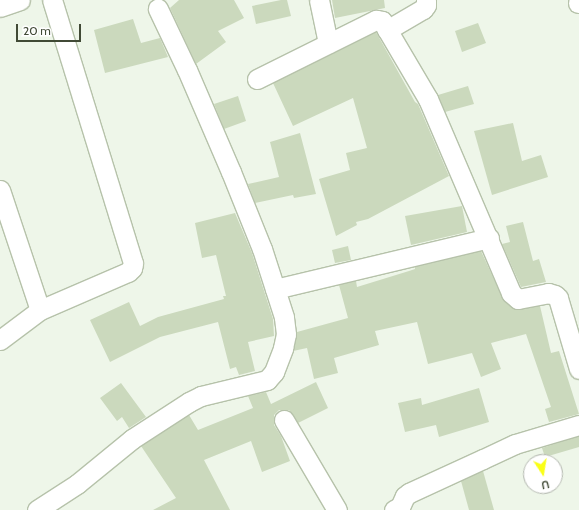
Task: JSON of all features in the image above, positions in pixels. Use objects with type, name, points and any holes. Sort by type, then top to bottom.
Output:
[{"type":"street","points":[[0,7],[20,0]]},
{"type":"street","points":[[0,340],[40,310],[128,272],[132,268],[133,263],[52,0]]},
{"type":"street","points":[[319,0],[328,43]]},
{"type":"street","points":[[387,30],[423,9],[426,5],[426,0]]},
{"type":"street","points":[[37,510],[77,484],[132,439],[189,402],[201,396],[267,380],[274,372],[283,348],[286,334],[284,317],[262,249],[187,70],[158,9]]},
{"type":"street","points":[[257,79],[376,20],[382,21],[428,99],[489,238],[508,288],[514,297],[518,299],[548,293],[552,293],[558,298],[579,369]]},
{"type":"street","points":[[0,190],[40,310]]},
{"type":"street","points":[[275,289],[489,238]]},
{"type":"street","points":[[284,420],[338,510]]},
{"type":"street","points":[[394,510],[400,507],[405,496],[409,493],[515,444],[579,425]]},
{"type":"building","points":[[179,0],[234,0],[244,18],[218,31],[226,42],[196,64],[170,8]]},
{"type":"building","points":[[287,0],[291,16],[256,24],[252,6]]},
{"type":"building","points":[[332,0],[384,0],[385,8],[335,18]]},
{"type":"building","points":[[133,19],[141,43],[160,38],[168,57],[105,73],[94,30]]},
{"type":"building","points":[[478,23],[486,43],[462,52],[455,31]]},
{"type":"building","points":[[376,32],[415,102],[418,104],[449,176],[368,219],[356,222],[357,225],[336,236],[319,179],[350,170],[346,153],[367,148],[353,98],[293,126],[273,83]]},
{"type":"building","points":[[468,86],[474,104],[445,112],[438,95]]},
{"type":"building","points":[[238,96],[246,121],[224,129],[214,104]]},
{"type":"building","points":[[513,123],[522,161],[541,155],[548,177],[492,195],[474,131]]},
{"type":"building","points":[[300,133],[316,194],[294,198],[293,195],[255,203],[248,184],[279,177],[270,142]]},
{"type":"building","points":[[462,206],[467,232],[411,245],[405,216]]},
{"type":"building","points":[[235,213],[252,253],[273,319],[274,336],[248,342],[255,371],[239,375],[236,367],[230,369],[218,322],[160,337],[110,362],[90,320],[129,302],[140,326],[158,317],[224,299],[223,296],[226,296],[216,255],[202,258],[195,223]]},
{"type":"building","points":[[523,222],[533,261],[539,259],[546,282],[521,287],[502,244],[510,242],[506,226]]},
{"type":"building","points":[[348,246],[351,260],[335,263],[332,250]]},
{"type":"building","points":[[481,251],[504,301],[516,310],[540,306],[551,353],[559,351],[579,414],[549,422],[545,409],[551,407],[526,334],[491,343],[501,369],[481,377],[472,353],[428,364],[417,322],[375,331],[379,345],[334,358],[338,373],[314,379],[307,348],[293,351],[297,332],[348,318],[339,285],[356,281],[357,287],[415,269],[415,267]]},
{"type":"building","points":[[316,382],[328,408],[298,423],[289,410],[279,410],[274,415],[274,425],[281,436],[290,461],[262,472],[251,441],[204,460],[230,510],[153,510],[176,498],[141,446],[189,415],[198,430],[253,408],[248,396],[266,392],[271,404]]},
{"type":"building","points":[[121,383],[146,417],[129,428],[122,417],[117,421],[100,398]]},
{"type":"building","points":[[479,388],[489,422],[439,437],[436,425],[405,432],[398,403],[421,398],[422,405]]},
{"type":"building","points":[[579,436],[579,447],[555,454],[544,454],[542,448]]},
{"type":"building","points":[[483,471],[494,510],[469,510],[461,481]]}]
